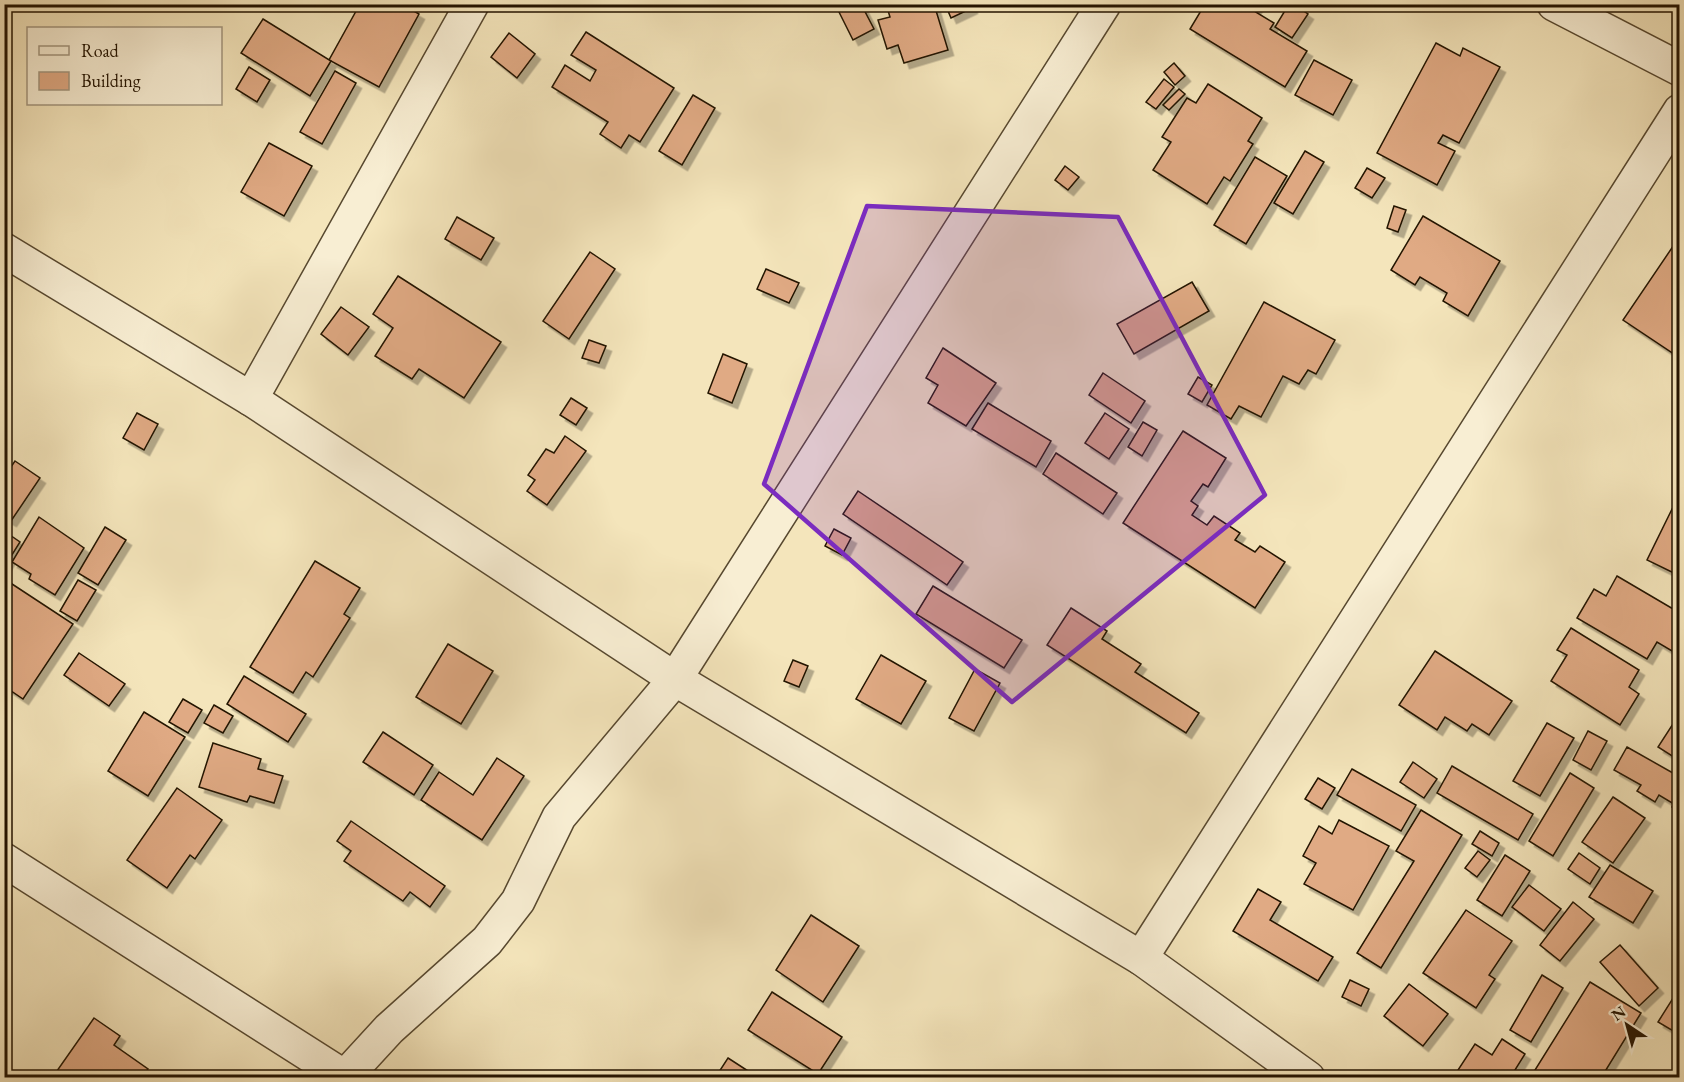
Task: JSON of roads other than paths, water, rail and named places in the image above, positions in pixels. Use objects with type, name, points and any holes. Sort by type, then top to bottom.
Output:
[{"type":"street","points":[[251,399],[472,4]]},
{"type":"street","points":[[4,860],[345,1077],[389,1029],[487,941],[518,902],[559,817],[675,679],[1104,4]]},
{"type":"street","points":[[1554,4],[1680,69]]},
{"type":"street","points":[[1141,958],[1680,111]]},
{"type":"street","points":[[4,250],[251,399],[675,679],[1141,958],[1308,1077]]}]
